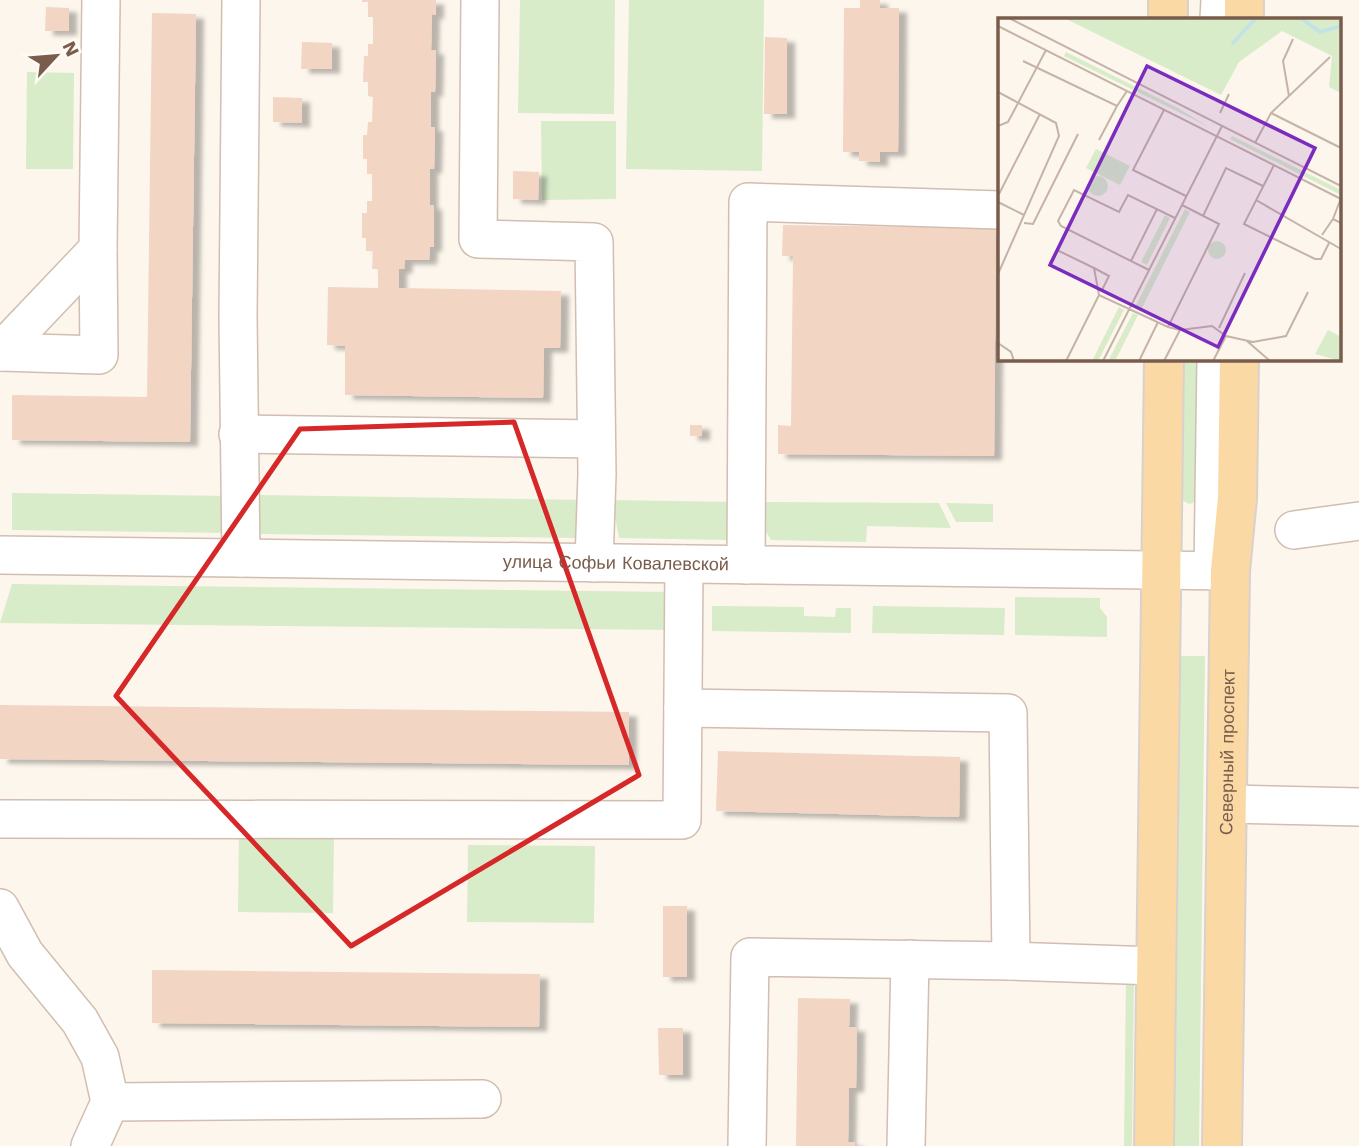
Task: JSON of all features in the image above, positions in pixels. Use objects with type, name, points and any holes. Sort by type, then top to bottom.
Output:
[{"type":"main road","points":[[1168,0],[1168,18]]},
{"type":"main road","points":[[1244,0],[1244,18]]},
{"type":"main road","points":[[1154,1146],[1164,360]]},
{"type":"main road","name":"Северный проспект","points":[[1222,1146],[1228,804],[1222,571],[1237,498],[1239,360]]},
{"type":"street","points":[[0,352],[99,355],[101,0]]},
{"type":"street","points":[[240,558],[238,434],[241,0]]},
{"type":"street","points":[[480,0],[478,239],[594,242],[594,563]]},
{"type":"street","points":[[1219,18],[1220,0]]},
{"type":"street","points":[[746,565],[748,202],[998,210]]},
{"type":"street","points":[[0,352],[98,249]]},
{"type":"street","name":"Северный проспект","points":[[1216,360],[1222,571]]},
{"type":"street","points":[[238,434],[596,439]]},
{"type":"street","points":[[1294,530],[1359,521]]},
{"type":"street","name":"улица Софьи Ковалевской","points":[[0,555],[1222,571]]},
{"type":"street","points":[[0,818],[682,820],[684,564]]},
{"type":"street","points":[[683,708],[1008,713],[1011,961]]},
{"type":"street","points":[[1228,804],[1359,807]]},
{"type":"street","points":[[0,908],[25,954],[80,1021],[100,1057],[110,1102],[90,1146]]},
{"type":"street","points":[[747,1146],[750,957],[1156,966]]},
{"type":"street","points":[[906,1146],[910,960]]},
{"type":"street","points":[[110,1102],[482,1099]]},
{"type":"highlighted area","points":[[514,422],[639,775],[351,946],[116,696],[300,429]]},
{"type":"green space","points":[[520,0],[615,0],[614,114],[518,113]]},
{"type":"green space","points":[[629,0],[764,0],[762,171],[626,169]]},
{"type":"green space","points":[[27,72],[74,73],[73,169],[26,169]]},
{"type":"green space","points":[[541,121],[616,121],[616,199],[542,200]]},
{"type":"green space","points":[[1183,360],[1199,360],[1197,496],[1193,503],[1189,504],[1182,500]]},
{"type":"green space","points":[[12,493],[232,496],[232,533],[12,530]]},
{"type":"green space","points":[[260,495],[587,500],[580,538],[260,534]]},
{"type":"green space","points":[[612,500],[735,502],[728,540],[619,538]]},
{"type":"green space","points":[[765,502],[939,503],[951,528],[867,526],[866,542],[771,540],[766,532]]},
{"type":"green space","points":[[946,503],[993,504],[993,522],[956,522]]},
{"type":"green space","points":[[12,584],[673,592],[673,630],[0,623]]},
{"type":"green space","points":[[1015,597],[1100,598],[1100,608],[1107,617],[1107,637],[1015,635]]},
{"type":"green space","points":[[712,606],[804,607],[804,616],[835,617],[836,608],[851,608],[851,633],[712,631]]},
{"type":"green space","points":[[873,606],[1005,608],[1004,635],[872,633]]},
{"type":"green space","points":[[1180,656],[1205,656],[1199,1146],[1173,1146]]},
{"type":"green space","points":[[239,832],[334,833],[333,913],[238,912]]},
{"type":"green space","points":[[468,845],[595,846],[594,923],[467,922]]},
{"type":"green space","points":[[1126,978],[1134,978],[1132,1146],[1124,1146]]},
{"type":"building","points":[[362,0],[436,0],[436,15],[432,14],[431,50],[436,50],[435,92],[431,92],[431,127],[435,127],[434,169],[430,169],[430,205],[434,205],[434,247],[430,247],[429,260],[405,260],[404,269],[399,269],[399,288],[561,291],[560,348],[544,348],[543,398],[345,395],[345,346],[327,345],[328,287],[378,288],[378,269],[372,269],[373,251],[366,251],[366,238],[362,238],[362,213],[367,213],[367,201],[372,201],[372,174],[367,174],[367,159],[363,159],[363,135],[367,135],[368,122],[372,122],[373,97],[368,96],[368,82],[363,82],[364,56],[368,56],[368,44],[373,44],[373,17],[368,17],[368,2]]},
{"type":"building","points":[[860,0],[880,0],[880,8],[899,8],[898,152],[880,152],[880,162],[859,161],[859,152],[843,152],[844,8],[860,8]]},
{"type":"building","points":[[46,7],[69,8],[69,31],[45,31]]},
{"type":"building","points":[[152,13],[196,14],[190,442],[12,440],[12,395],[147,397]]},
{"type":"building","points":[[765,37],[787,38],[787,114],[764,114]]},
{"type":"building","points":[[302,42],[332,43],[332,69],[301,69]]},
{"type":"building","points":[[273,97],[302,98],[302,123],[273,122]]},
{"type":"building","points":[[513,171],[539,172],[538,200],[513,199]]},
{"type":"building","points":[[783,225],[996,228],[994,456],[778,454],[778,425],[791,426],[793,256],[782,256]]},
{"type":"building","points":[[690,425],[702,425],[702,436],[690,436]]},
{"type":"building","points":[[0,705],[629,712],[629,765],[0,759]]},
{"type":"building","points":[[718,751],[960,757],[959,817],[716,811]]},
{"type":"building","points":[[663,906],[687,906],[687,977],[663,977]]},
{"type":"building","points":[[152,970],[540,974],[539,1027],[152,1023]]},
{"type":"building","points":[[798,998],[850,999],[849,1027],[857,1027],[856,1088],[849,1088],[848,1142],[855,1142],[855,1146],[796,1146]]},
{"type":"building","points":[[658,1028],[683,1028],[683,1075],[659,1075]]}]
